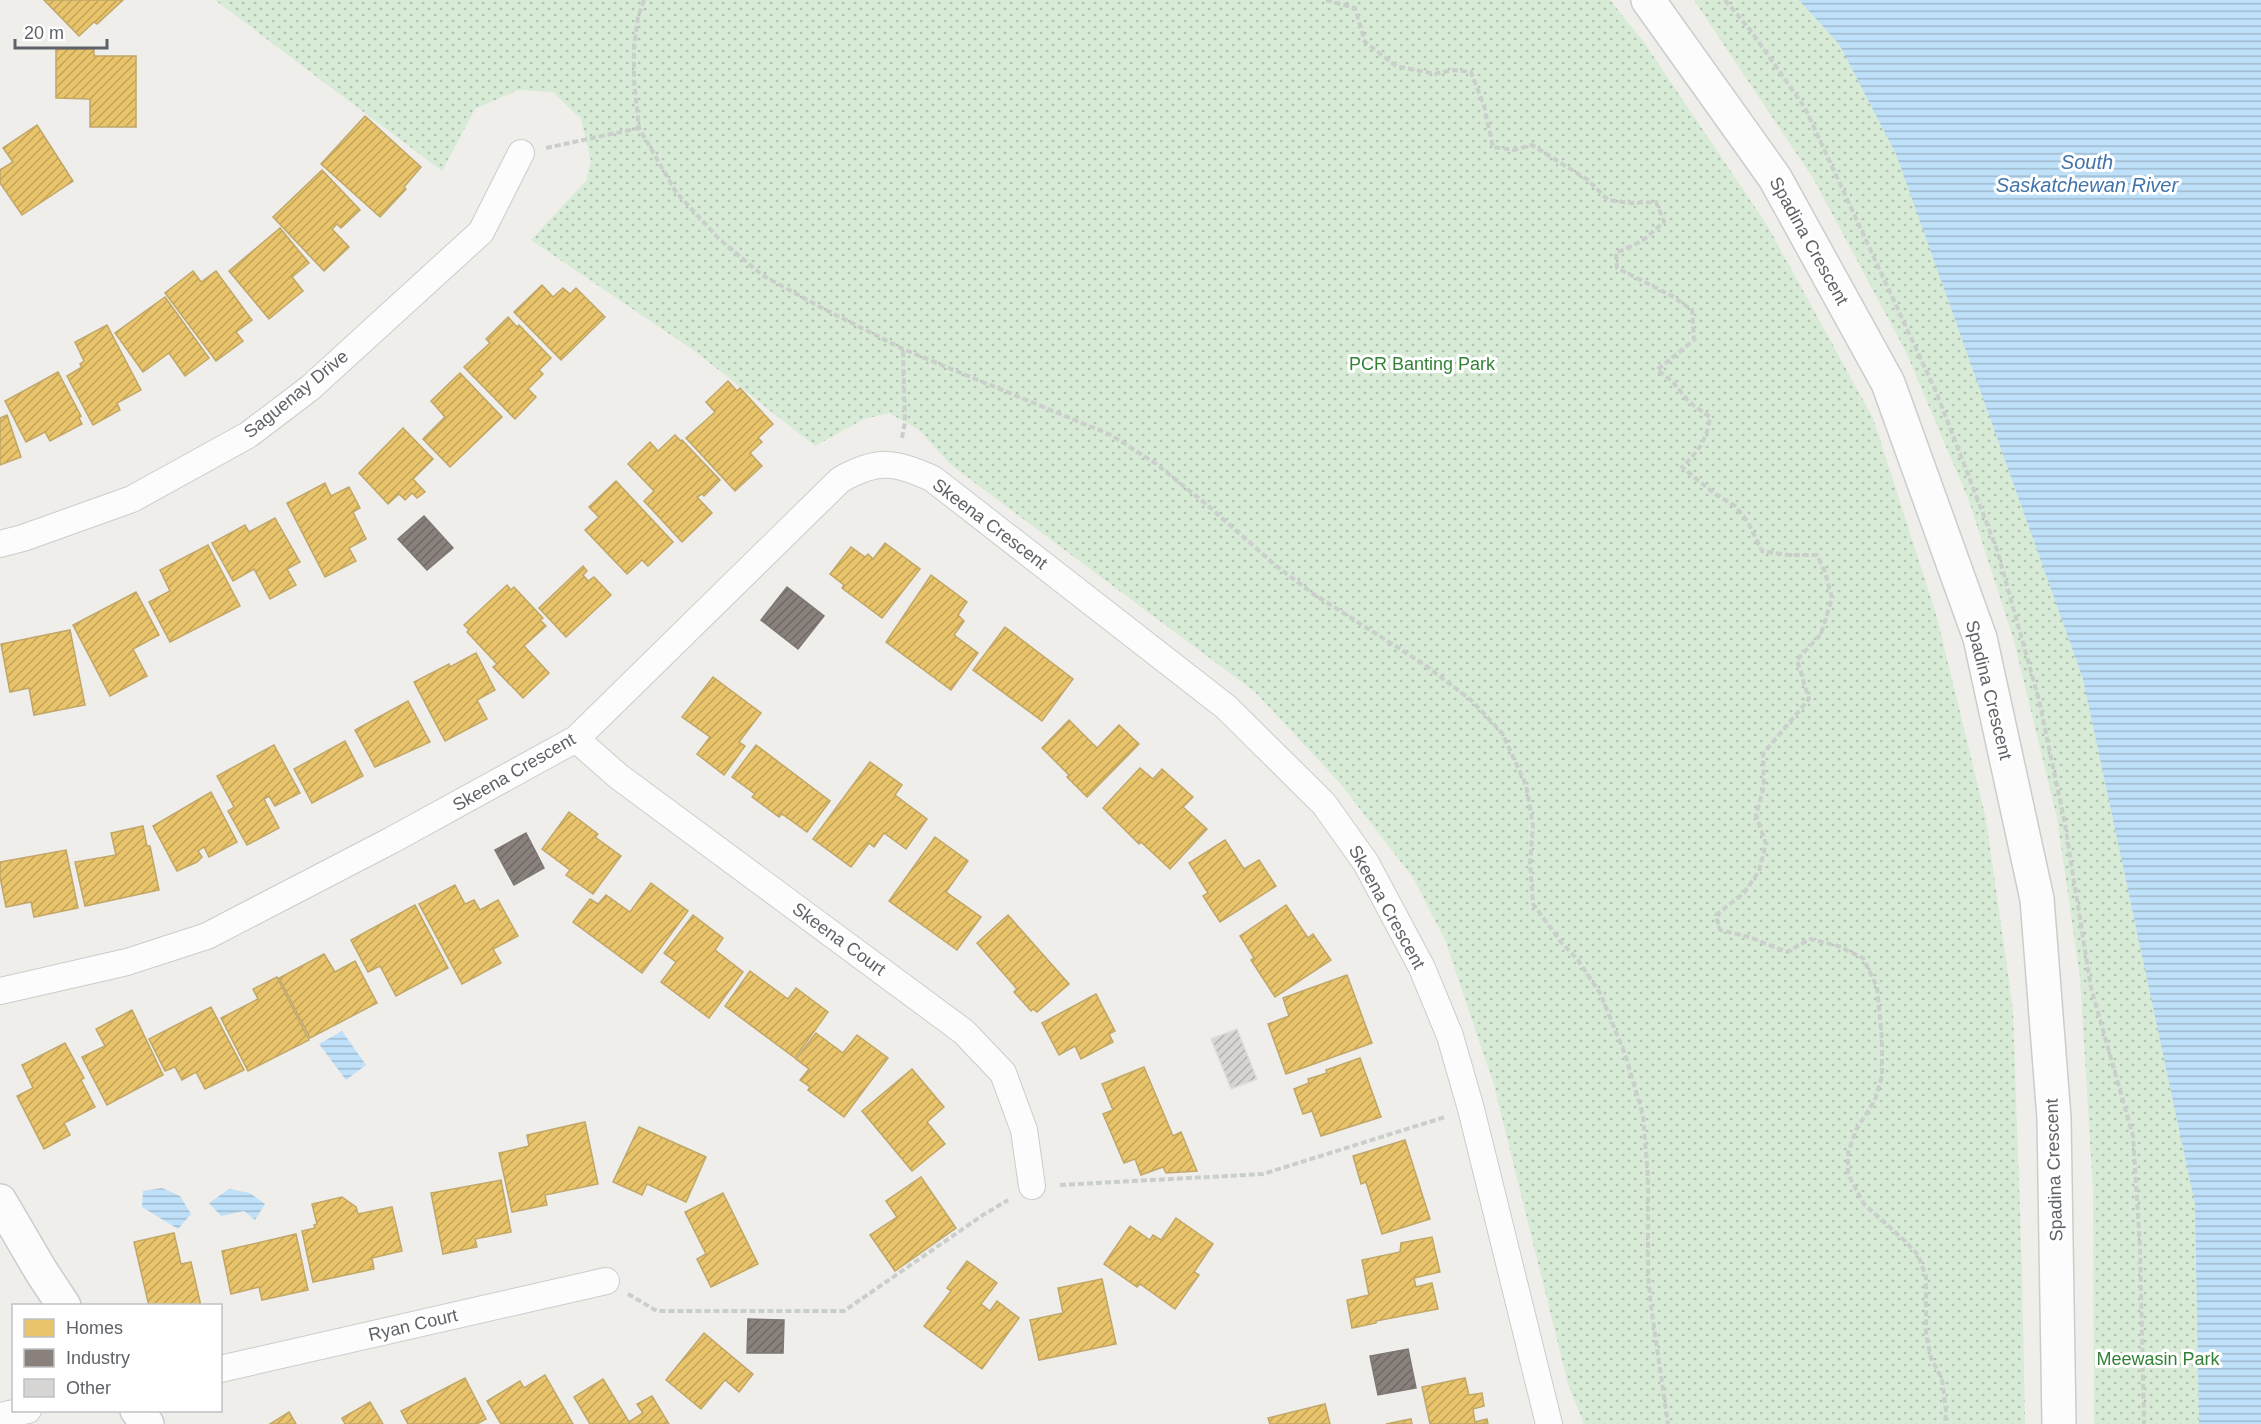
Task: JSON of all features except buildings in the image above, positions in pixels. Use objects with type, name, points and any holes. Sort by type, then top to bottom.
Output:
[{"type":"street","name":"Spadina Crescent","points":[[1648,0],[1775,178],[1888,383],[1980,638],[2037,898],[2054,1118],[2059,1424]]},
{"type":"street","name":"Saguenay Drive","points":[[0,544],[24,538],[132,499],[248,435],[310,388],[481,232],[521,153]]},
{"type":"street","name":"Skeena Crescent","points":[[0,991],[127,962],[207,936],[392,840],[576,739],[840,480],[857,470],[876,464],[915,471],[933,479],[1226,706],[1324,804],[1366,863],[1422,968],[1450,1036],[1471,1109],[1549,1424]]},
{"type":"street","name":"Skeena Court","points":[[576,739],[618,776],[964,1032],[1003,1073],[1024,1130],[1032,1186]]},
{"type":"street","points":[[0,1201],[63,1304]]},
{"type":"street","name":"Ryan Court","points":[[222,1369],[606,1281]]},
{"type":"street","points":[[0,1416],[19,1412]]},
{"type":"path","points":[[644,0],[638,17],[634,47],[634,81],[639,128],[676,192],[718,238],[762,275],[903,349],[1111,435],[1155,463],[1274,564],[1312,593],[1425,665],[1471,700],[1502,733],[1526,785],[1533,825],[1530,863],[1533,904],[1561,942],[1578,960],[1600,993],[1625,1054],[1643,1114],[1648,1178],[1650,1296],[1668,1424]]},
{"type":"path","points":[[1326,0],[1355,8],[1365,42],[1396,66],[1435,74],[1453,70],[1471,72],[1484,106],[1493,147],[1514,150],[1532,145],[1588,180],[1608,200],[1631,203],[1656,202],[1664,222],[1642,241],[1616,253],[1617,268],[1672,296],[1692,310],[1694,340],[1656,370],[1672,381],[1689,402],[1710,417],[1707,435],[1697,452],[1682,467],[1715,494],[1735,506],[1748,522],[1762,550],[1788,555],[1817,555],[1825,572],[1832,598],[1821,634],[1797,660],[1809,699],[1763,754],[1764,786],[1756,815],[1766,844],[1759,871],[1744,893],[1716,915],[1720,930],[1749,937],[1786,952],[1810,939],[1838,946],[1863,958],[1876,987],[1882,1076],[1875,1100],[1856,1130],[1848,1152],[1848,1174],[1864,1204],[1918,1255],[1926,1277],[1926,1334],[1931,1358],[1942,1379],[1946,1410],[1945,1424]]},
{"type":"path","points":[[521,153],[639,128]]},
{"type":"path","points":[[903,349],[905,422],[903,431]]},
{"type":"path","points":[[1088,1184],[1263,1174],[1443,1118]]},
{"type":"path","points":[[657,1311],[844,1311],[983,1215]]},
{"type":"green space","name":"PCR Banting Park","points":[[215,0],[1610,0],[1643,41],[1767,225],[1873,418],[1936,614],[1986,819],[2013,1010],[2025,1424],[1584,1424],[1568,1384],[1494,1085],[1445,940],[1414,879],[1340,783],[1255,692],[951,465],[919,430],[889,413],[864,419],[815,446],[696,352],[531,240],[586,181],[591,161],[581,119],[553,92],[518,90],[475,109],[442,171]]},
{"type":"green space","name":"Meewasin Park","points":[[1694,0],[1839,0],[1994,348],[2167,967],[2229,1424],[2094,1424],[2093,1189],[2080,977],[2057,818],[2014,641],[1969,501],[1906,352],[1813,178]]},
{"type":"water","name":"South Saskatchewan River","points":[[1799,0],[2261,0],[2261,1424],[2199,1424],[2195,1204],[2083,679],[1896,154],[1839,44]]},
{"type":"water","points":[[342,1031],[366,1065],[346,1080],[319,1044]]},
{"type":"water","points":[[162,1188],[180,1196],[191,1214],[178,1229],[142,1207],[143,1191]]},
{"type":"water","points":[[229,1189],[250,1193],[265,1204],[255,1220],[244,1211],[221,1216],[209,1203]]}]
